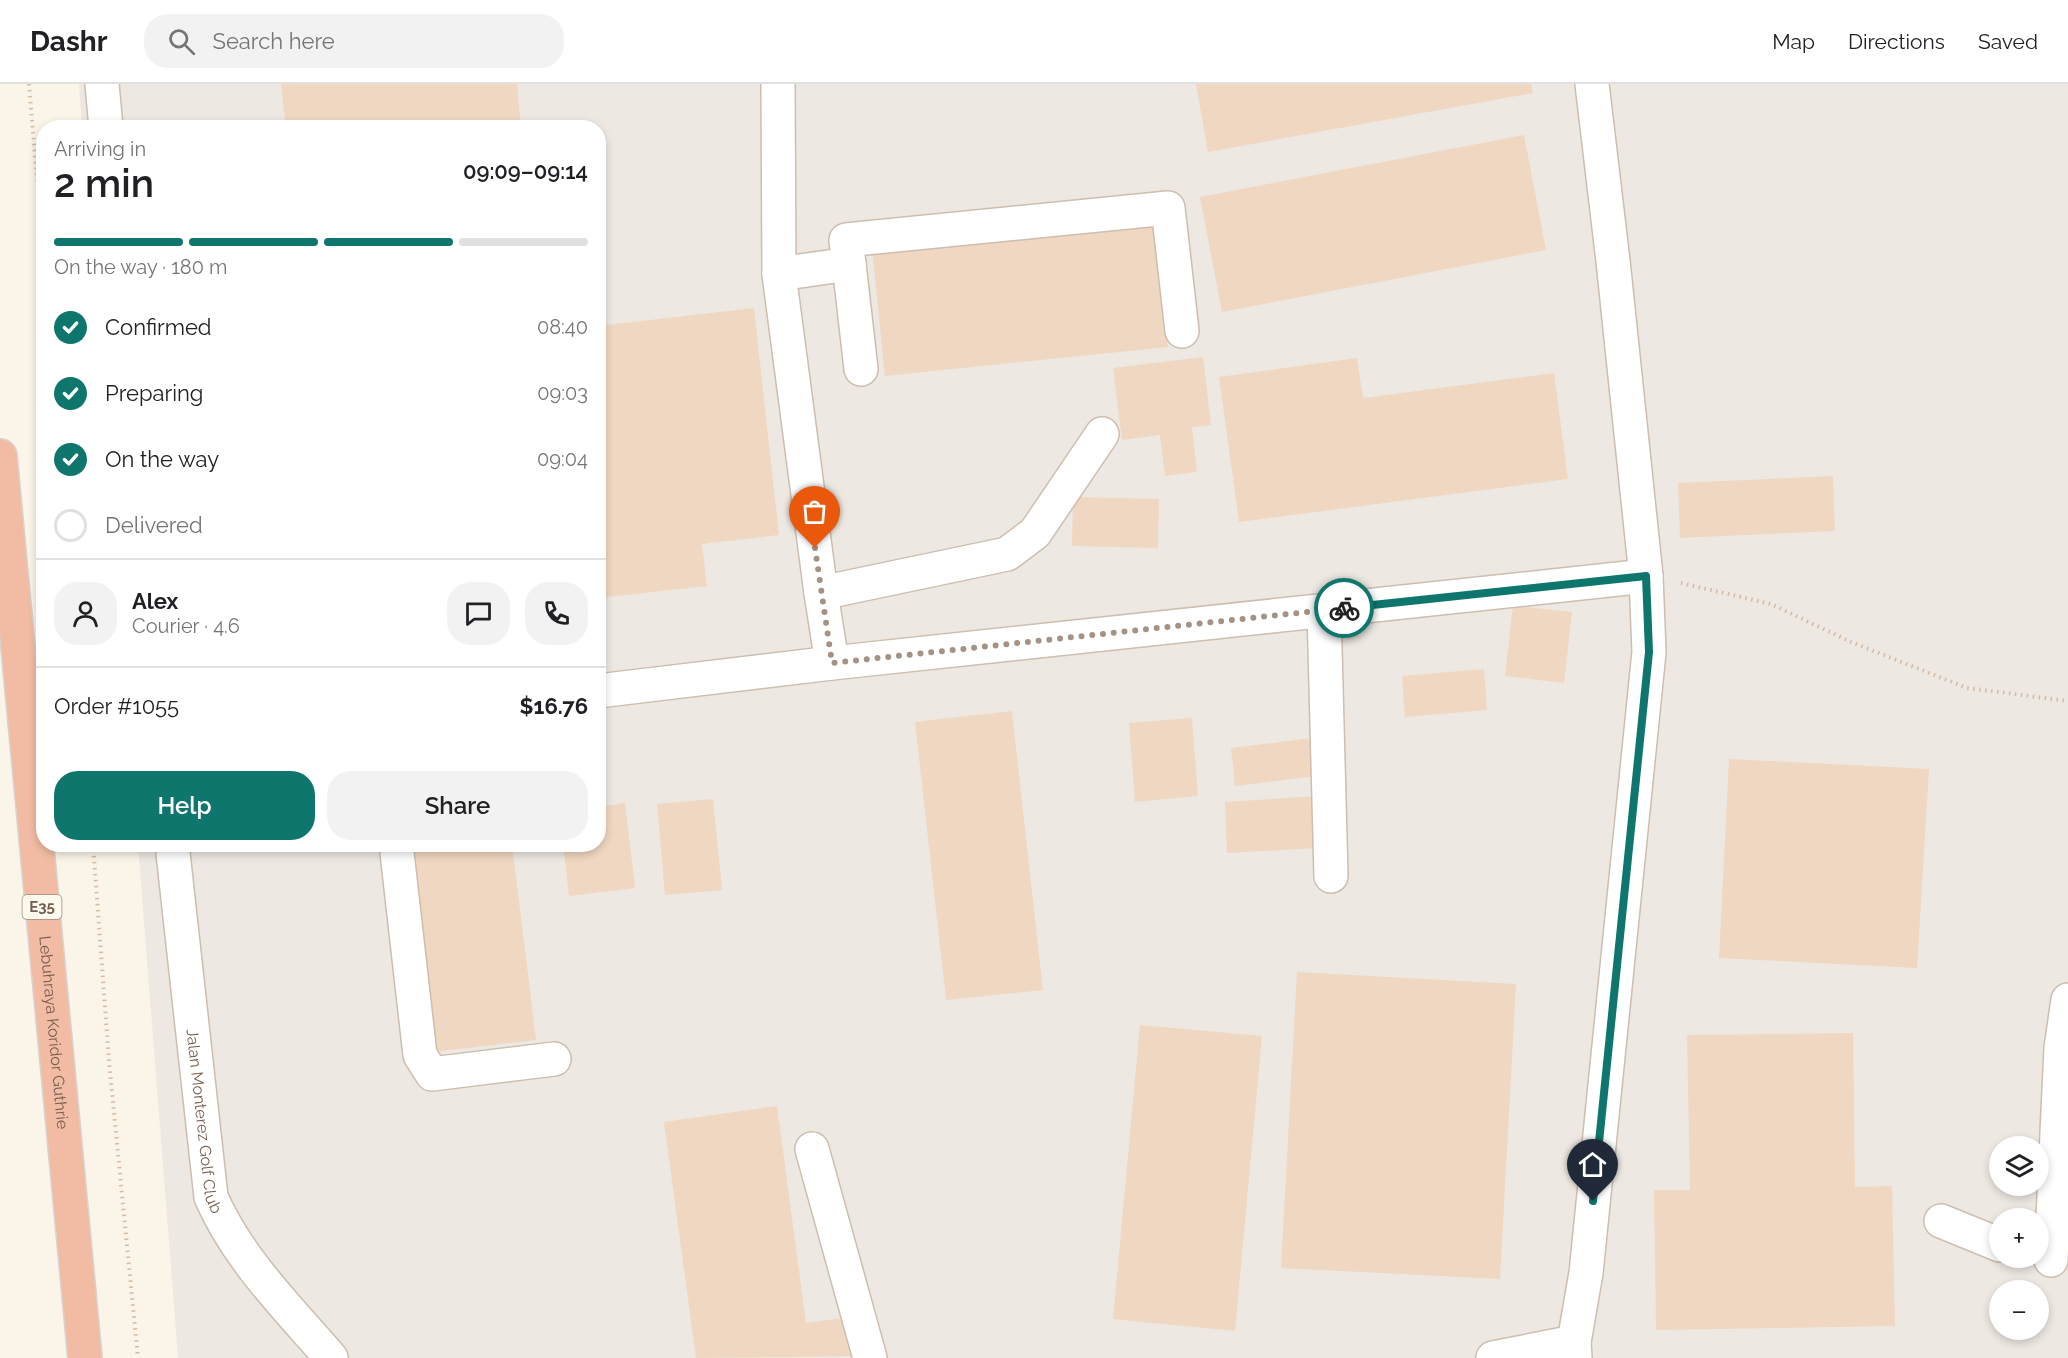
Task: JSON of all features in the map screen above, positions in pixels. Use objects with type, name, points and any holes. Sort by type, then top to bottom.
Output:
[{"type":"highway","name":"Lebuhraya Koridor Guthrie","points":[[0,456],[36,838]]},
{"type":"highway","name":"Lebuhraya Koridor Guthrie","points":[[37,852],[85,1358]]},
{"type":"street","points":[[102,84],[105,120]]},
{"type":"street","points":[[778,84],[779,274],[832,663]]},
{"type":"street","points":[[1493,1358],[1575,1350],[1586,1273],[1649,652],[1646,576],[1592,84]]},
{"type":"street","points":[[861,369],[846,240],[1168,208],[1182,331]]},
{"type":"street","points":[[779,274],[849,264]]},
{"type":"street","points":[[821,594],[1007,554],[1035,533],[1102,434]]},
{"type":"street","points":[[606,690],[832,663],[1646,576]]},
{"type":"street","points":[[1324,610],[1331,876]]},
{"type":"street","name":"Jalan Monterez Golf Club","points":[[173,852],[211,1197],[223,1224],[244,1256],[331,1358]]},
{"type":"street","points":[[397,852],[420,1055],[432,1074],[554,1059]]},
{"type":"street","points":[[2052,1260],[2061,1048],[2068,1000]]},
{"type":"street","points":[[812,1149],[870,1358]]},
{"type":"street","points":[[1941,1221],[1989,1241]]},
{"type":"path","points":[[28,84],[36,173]]},
{"type":"path","points":[[1646,576],[1771,604],[1851,642],[1967,688],[2068,701]]},
{"type":"path","points":[[94,852],[109,1061],[138,1358]]},
{"type":"shaded area","points":[[79,84],[2068,84],[2068,1358],[178,1358],[139,852],[606,852],[606,120],[82,120]]},
{"type":"building","points":[[281,84],[517,84],[520,120],[285,120]]},
{"type":"building","points":[[1196,84],[1531,84],[1533,93],[1208,152]]},
{"type":"building","points":[[1524,135],[1546,250],[1222,312],[1200,197]]},
{"type":"building","points":[[1155,218],[1168,347],[885,376],[872,247]]},
{"type":"building","points":[[754,308],[779,535],[702,544],[707,586],[606,597],[606,325]]},
{"type":"building","points":[[1203,357],[1211,425],[1192,427],[1197,472],[1165,476],[1160,435],[1122,440],[1113,368]]},
{"type":"building","points":[[1357,358],[1363,398],[1554,373],[1568,479],[1239,522],[1219,377]]},
{"type":"building","points":[[1833,476],[1835,531],[1680,538],[1678,483]]},
{"type":"building","points":[[1073,497],[1159,499],[1158,548],[1072,546]]},
{"type":"building","points":[[1513,606],[1572,612],[1564,683],[1505,676]]},
{"type":"building","points":[[1484,669],[1487,710],[1405,717],[1402,676]]},
{"type":"building","points":[[1012,711],[1043,990],[946,1000],[915,722]]},
{"type":"building","points":[[1192,718],[1198,796],[1135,802],[1129,723]]},
{"type":"building","points":[[1312,738],[1317,776],[1235,786],[1231,748]]},
{"type":"building","points":[[1729,759],[1929,769],[1917,968],[1719,958]]},
{"type":"building","points":[[1317,796],[1319,848],[1227,853],[1225,802]]},
{"type":"building","points":[[713,799],[722,890],[665,895],[657,804]]},
{"type":"building","points":[[625,803],[635,888],[569,896],[564,852],[606,852],[606,806]]},
{"type":"building","points":[[407,852],[513,852],[536,1040],[432,1052]]},
{"type":"building","points":[[1297,972],[1516,984],[1500,1279],[1281,1268]]},
{"type":"building","points":[[1140,1025],[1262,1036],[1235,1331],[1113,1319]]},
{"type":"building","points":[[1853,1033],[1855,1187],[1892,1186],[1895,1326],[1656,1330],[1654,1190],[1690,1190],[1687,1035]]},
{"type":"building","points":[[777,1106],[806,1323],[850,1317],[856,1356],[696,1358],[664,1122]]},
{"type":"way so far","points":[[815,548],[832,663],[1344,608]]},
{"type":"route","points":[[1344,608],[1646,576],[1649,652],[1593,1201]]}]
